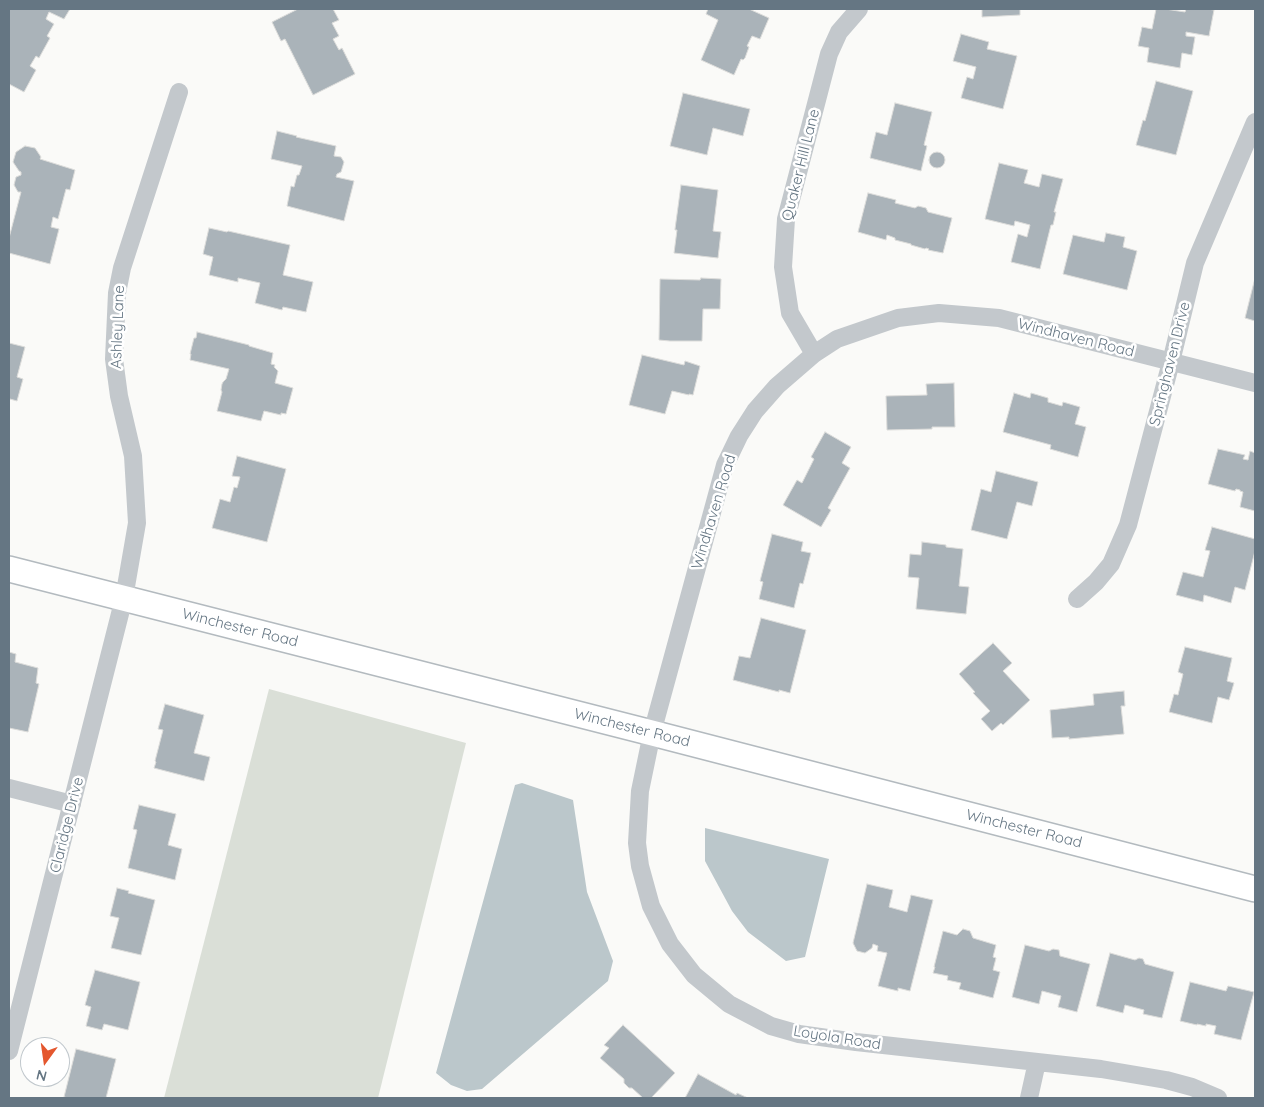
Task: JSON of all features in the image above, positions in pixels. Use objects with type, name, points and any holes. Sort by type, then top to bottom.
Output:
[{"type":"main road","name":"Winchester Road","points":[[9,569],[1255,888]]},
{"type":"street","name":"Quaker Hill Lane","points":[[814,354],[790,312],[783,267],[786,219],[829,54],[839,32],[858,9]]},
{"type":"street","name":"Ashley Lane","points":[[124,598],[137,523],[133,456],[119,396],[114,359],[117,293],[122,268],[179,92]]},
{"type":"street","name":"Springhaven Drive","points":[[1077,599],[1096,582],[1111,564],[1128,526],[1195,263],[1255,122]]},
{"type":"street","name":"Windhaven Road","points":[[652,733],[725,465],[754,411],[777,386],[814,354],[837,339],[898,318],[939,313],[998,318],[1255,383]]},
{"type":"street","name":"Claridge Drive","points":[[9,1051],[124,598]]},
{"type":"street","name":"Loyola Road","points":[[652,733],[640,792],[637,843],[640,866],[651,906],[670,944],[694,975],[729,1004],[771,1026],[798,1034],[1101,1069],[1166,1080],[1192,1087],[1218,1098]]},
{"type":"street","points":[[9,788],[72,804]]},
{"type":"street","points":[[1029,1098],[1037,1062]]},
{"type":"shaded area","points":[[269,689],[466,743],[378,1098],[164,1098]]},
{"type":"shaded area","points":[[522,783],[573,800],[587,892],[613,961],[608,981],[482,1089],[467,1091],[451,1085],[436,1073],[515,785]]},
{"type":"shaded area","points":[[705,828],[829,859],[805,957],[786,961],[748,932],[732,911],[705,861]]},
{"type":"building","points":[[9,9],[70,9],[64,19],[49,12],[46,19],[54,24],[47,36],[50,38],[39,58],[36,56],[30,66],[36,70],[24,92],[9,84]]},
{"type":"building","points":[[298,9],[333,9],[339,20],[332,23],[339,36],[333,39],[339,50],[342,48],[355,74],[313,95],[285,39],[281,41],[272,22]]},
{"type":"building","points":[[708,9],[749,9],[769,18],[760,39],[752,36],[747,46],[749,47],[745,58],[741,59],[734,75],[701,60],[718,20],[706,14]]},
{"type":"building","points":[[982,9],[1020,9],[1020,15],[982,17]]},
{"type":"building","points":[[1156,9],[1185,12],[1186,9],[1214,10],[1209,36],[1186,32],[1186,36],[1195,37],[1192,55],[1182,53],[1180,68],[1147,62],[1149,48],[1138,46],[1142,27],[1152,29]]},
{"type":"building","points":[[961,34],[989,42],[987,49],[1017,56],[1003,109],[961,98],[967,77],[973,79],[976,67],[953,61]]},
{"type":"building","points":[[1156,81],[1193,91],[1176,155],[1136,145]]},
{"type":"building","points":[[683,93],[750,109],[743,136],[713,128],[707,155],[670,146]]},
{"type":"building","points":[[895,103],[932,112],[924,145],[927,146],[921,171],[870,158],[876,132],[887,135]]},
{"type":"building","points":[[277,131],[336,146],[334,156],[341,157],[344,162],[341,172],[336,177],[354,181],[344,221],[287,206],[291,186],[294,187],[302,166],[271,159]]},
{"type":"building","points":[[25,146],[35,148],[41,157],[40,159],[75,170],[70,190],[66,189],[58,219],[53,217],[51,227],[59,229],[50,264],[9,253],[9,238],[21,192],[18,192],[14,185],[16,177],[21,175],[21,172],[13,162],[16,152]]},
{"type":"building","points":[[937,152],[943,154],[945,160],[943,166],[937,168],[931,166],[929,160],[931,154]]},
{"type":"building","points":[[999,163],[1028,170],[1024,183],[1039,187],[1042,174],[1063,179],[1054,212],[1056,212],[1053,225],[1051,225],[1040,269],[1011,262],[1018,234],[1027,237],[1030,225],[1015,221],[1014,226],[985,219]]},
{"type":"building","points":[[681,185],[718,190],[713,231],[721,232],[718,258],[674,253]]},
{"type":"building","points":[[868,193],[896,200],[895,203],[915,208],[918,206],[926,208],[928,212],[952,218],[943,253],[895,240],[895,238],[887,235],[886,240],[858,232]]},
{"type":"building","points":[[209,228],[290,245],[283,275],[313,282],[306,312],[283,307],[282,310],[255,303],[260,283],[238,278],[238,282],[209,275],[213,257],[203,254]]},
{"type":"building","points":[[1106,233],[1125,237],[1123,247],[1137,251],[1127,290],[1063,274],[1073,235],[1104,242]]},
{"type":"building","points":[[701,278],[721,279],[720,309],[703,309],[702,341],[659,340],[660,279],[700,280]]},
{"type":"building","points":[[1255,278],[1255,321],[1245,318]]},
{"type":"building","points":[[197,332],[273,353],[271,364],[275,365],[274,367],[278,371],[275,383],[293,388],[286,414],[281,413],[281,415],[264,411],[261,421],[217,411],[222,384],[226,379],[229,369],[190,360]]},
{"type":"building","points":[[9,343],[25,347],[17,377],[23,379],[17,401],[10,399],[9,402]]},
{"type":"building","points":[[642,355],[684,365],[685,361],[700,366],[693,395],[672,391],[665,414],[629,405]]},
{"type":"building","points":[[954,383],[955,427],[887,430],[886,396],[927,395],[926,384]]},
{"type":"building","points":[[1014,393],[1030,398],[1031,393],[1048,398],[1048,402],[1062,406],[1063,402],[1080,407],[1075,424],[1086,427],[1078,457],[1050,449],[1051,445],[1003,432]]},
{"type":"building","points":[[825,432],[851,447],[842,463],[850,468],[828,508],[831,510],[821,527],[783,505],[797,480],[802,483],[814,459],[811,457]]},
{"type":"building","points":[[1218,449],[1245,455],[1243,459],[1248,460],[1250,451],[1255,453],[1255,511],[1240,507],[1243,492],[1240,490],[1236,489],[1235,491],[1208,484]]},
{"type":"building","points":[[237,456],[286,469],[267,542],[212,528],[220,499],[230,502],[234,487],[237,488],[240,477],[232,476]]},
{"type":"building","points":[[996,471],[1038,482],[1032,506],[1017,502],[1007,539],[971,530],[981,489],[991,492]]},
{"type":"building","points":[[1212,527],[1255,539],[1255,551],[1245,590],[1235,587],[1231,603],[1204,595],[1203,602],[1176,595],[1183,572],[1203,577],[1210,551],[1205,550]]},
{"type":"building","points":[[772,534],[803,542],[801,551],[811,553],[803,584],[800,583],[794,608],[759,599],[763,582],[760,581]]},
{"type":"building","points":[[922,542],[963,549],[959,586],[969,587],[966,614],[916,609],[919,578],[908,577],[910,554],[921,555]]},
{"type":"building","points":[[761,618],[806,630],[790,693],[733,680],[739,656],[750,658]]},
{"type":"building","points":[[993,643],[1012,663],[1003,671],[1030,700],[1003,725],[1001,723],[992,731],[981,719],[990,711],[959,674]]},
{"type":"building","points":[[1185,647],[1232,658],[1227,681],[1234,683],[1229,700],[1218,697],[1212,723],[1169,712],[1174,694],[1178,695],[1183,674],[1178,672]]},
{"type":"building","points":[[9,652],[16,654],[15,662],[38,668],[36,683],[39,684],[28,732],[9,728]]},
{"type":"building","points":[[1124,691],[1125,706],[1121,706],[1124,734],[1069,739],[1069,737],[1052,738],[1050,710],[1094,705],[1093,694]]},
{"type":"building","points":[[165,704],[204,715],[194,753],[210,757],[204,781],[154,768],[163,730],[158,729]]},
{"type":"building","points":[[139,805],[176,814],[168,845],[182,849],[175,880],[128,868],[137,830],[133,829]]},
{"type":"building","points":[[867,884],[893,890],[889,907],[907,912],[911,895],[933,900],[910,991],[898,988],[898,991],[878,986],[887,953],[877,951],[878,946],[873,944],[872,948],[865,953],[857,951],[853,943]]},
{"type":"building","points":[[117,888],[155,900],[141,955],[111,948],[119,918],[110,916]]},
{"type":"building","points":[[963,929],[970,931],[973,938],[996,945],[993,957],[996,958],[993,970],[1000,972],[993,998],[959,989],[961,983],[947,980],[948,976],[933,973],[943,931],[957,935]]},
{"type":"building","points":[[1025,945],[1049,951],[1053,949],[1059,950],[1060,956],[1090,964],[1077,1012],[1058,1007],[1061,996],[1042,991],[1039,1004],[1012,997]]},
{"type":"building","points":[[1110,953],[1135,960],[1143,959],[1145,964],[1174,972],[1162,1018],[1143,1014],[1144,1010],[1125,1005],[1123,1013],[1096,1006]]},
{"type":"building","points":[[95,970],[140,982],[128,1030],[104,1024],[102,1030],[86,1026],[91,1007],[85,1005]]},
{"type":"building","points":[[1190,982],[1226,991],[1228,986],[1254,992],[1241,1040],[1214,1034],[1216,1026],[1197,1025],[1180,1021]]},
{"type":"building","points":[[623,1025],[675,1073],[651,1098],[643,1098],[632,1088],[629,1088],[624,1083],[624,1079],[600,1058],[609,1048],[604,1045]]},
{"type":"building","points":[[76,1049],[116,1059],[106,1098],[64,1097],[66,1087],[70,1087],[70,1073]]},
{"type":"building","points":[[698,1074],[736,1095],[737,1093],[748,1098],[685,1098]]}]
